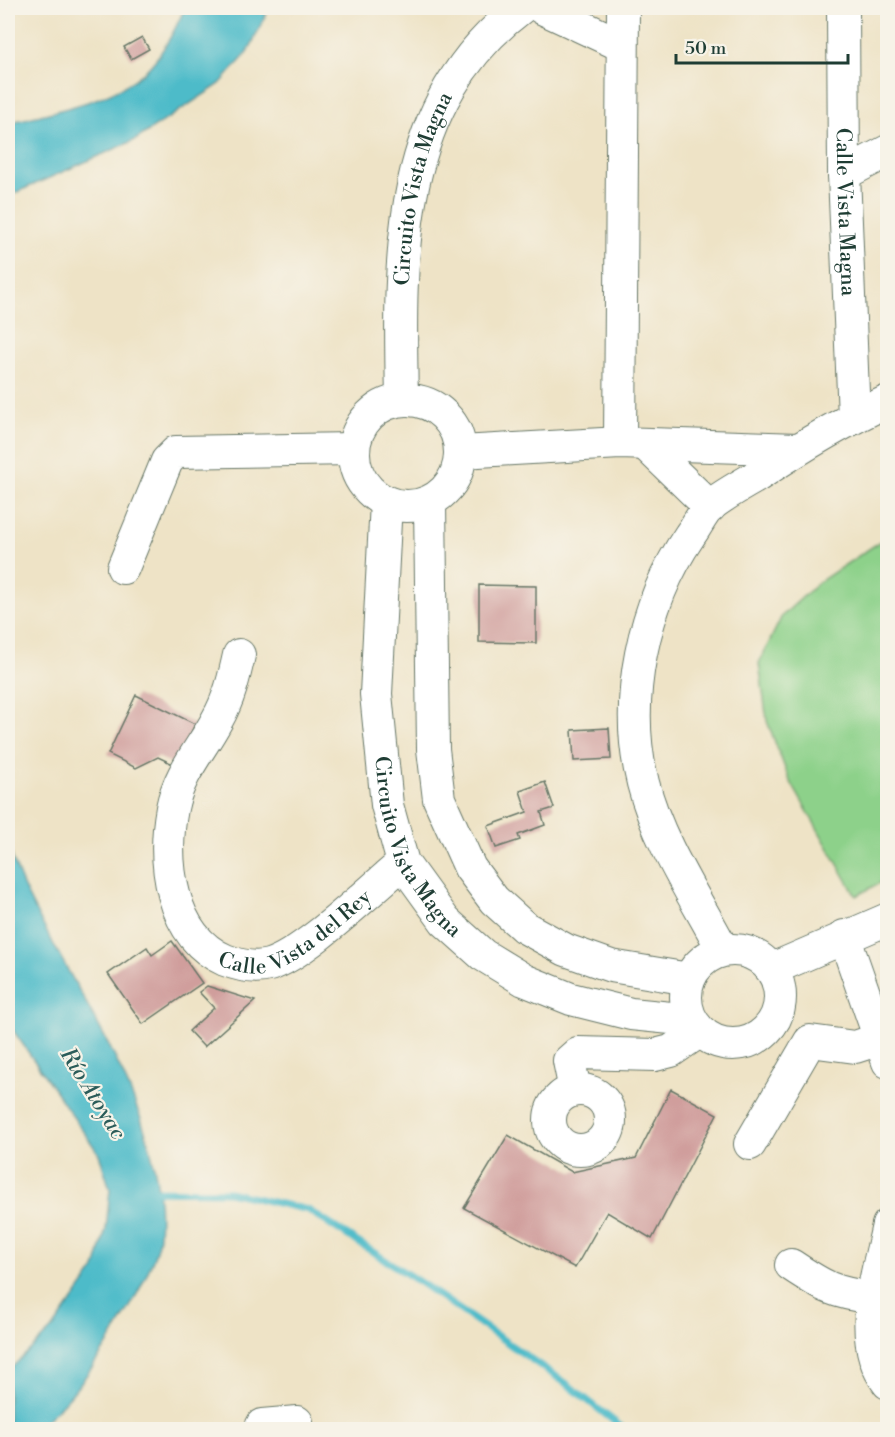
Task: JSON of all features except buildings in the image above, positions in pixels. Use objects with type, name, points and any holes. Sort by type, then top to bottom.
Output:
[{"type":"street","name":"Circuito Vista Magna","points":[[402,400],[400,336],[407,222],[414,175],[428,128],[445,93],[469,57],[493,29],[521,8]]},
{"type":"street","points":[[543,8],[621,45]]},
{"type":"street","points":[[623,8],[621,45],[633,444],[710,507]]},
{"type":"street","name":"Calle Vista Magna","points":[[843,8],[844,174],[854,417]]},
{"type":"street","points":[[844,174],[888,151]]},
{"type":"street","points":[[402,400],[419,401],[442,413],[458,434],[461,452],[459,467],[453,481],[443,493],[430,502],[401,507],[372,494],[361,481],[354,465],[354,449],[358,431],[369,416],[384,405],[402,400]]},
{"type":"street","points":[[723,950],[656,825],[642,782],[634,726],[642,648],[658,599],[681,549],[710,507],[798,449],[854,417],[888,401]]},
{"type":"street","points":[[461,452],[633,444],[798,449]]},
{"type":"street","points":[[123,567],[167,461],[176,452],[354,449]]},
{"type":"street","name":"Circuito Vista Magna","points":[[386,502],[376,694],[387,805],[403,863],[445,921],[483,955],[524,980],[571,999],[631,1014],[695,1025]]},
{"type":"street","name":"Circuito Vista Magna","points":[[430,502],[433,749],[439,800],[470,868],[494,900],[524,927],[566,950],[610,966],[689,979]]},
{"type":"street","name":"Calle Vista del Rey","points":[[239,655],[230,691],[217,721],[181,776],[172,807],[168,866],[183,920],[197,941],[213,955],[238,966],[268,966],[292,955],[403,863]]},
{"type":"street","points":[[772,969],[888,918]]},
{"type":"street","points":[[750,1144],[810,1041],[884,1050],[844,936]]},
{"type":"street","points":[[737,949],[750,952],[772,969],[779,983],[782,999],[778,1015],[770,1028],[757,1039],[742,1044],[726,1044],[710,1039],[695,1025],[686,993],[689,979],[703,961],[723,950],[737,949]]},
{"type":"street","points":[[575,1090],[569,1061],[572,1056],[578,1053],[655,1055],[671,1051],[695,1025]]},
{"type":"street","points":[[888,1226],[873,1298],[872,1350],[878,1370],[888,1383]]},
{"type":"street","points":[[791,1265],[828,1289],[842,1294],[873,1298]]},
{"type":"street","points":[[260,1430],[262,1425],[297,1422]]},
{"type":"green space","points":[[887,537],[887,879],[856,896],[789,779],[767,721],[759,663],[782,616],[819,582]]},
{"type":"water","points":[[185,8],[269,8],[248,52],[220,84],[135,140],[8,196],[8,123],[85,103],[104,96],[138,77],[162,51]]},
{"type":"water","name":"Río Atoyac","points":[[8,846],[28,896],[94,1017],[135,1103],[150,1147],[158,1191],[159,1236],[156,1252],[137,1293],[111,1338],[75,1390],[37,1430],[8,1429],[8,1371],[54,1327],[95,1269],[106,1229],[110,1189],[99,1154],[8,1023]]},
{"type":"waterway","points":[[150,1191],[229,1192],[308,1210],[421,1283],[567,1384],[625,1430]]}]
